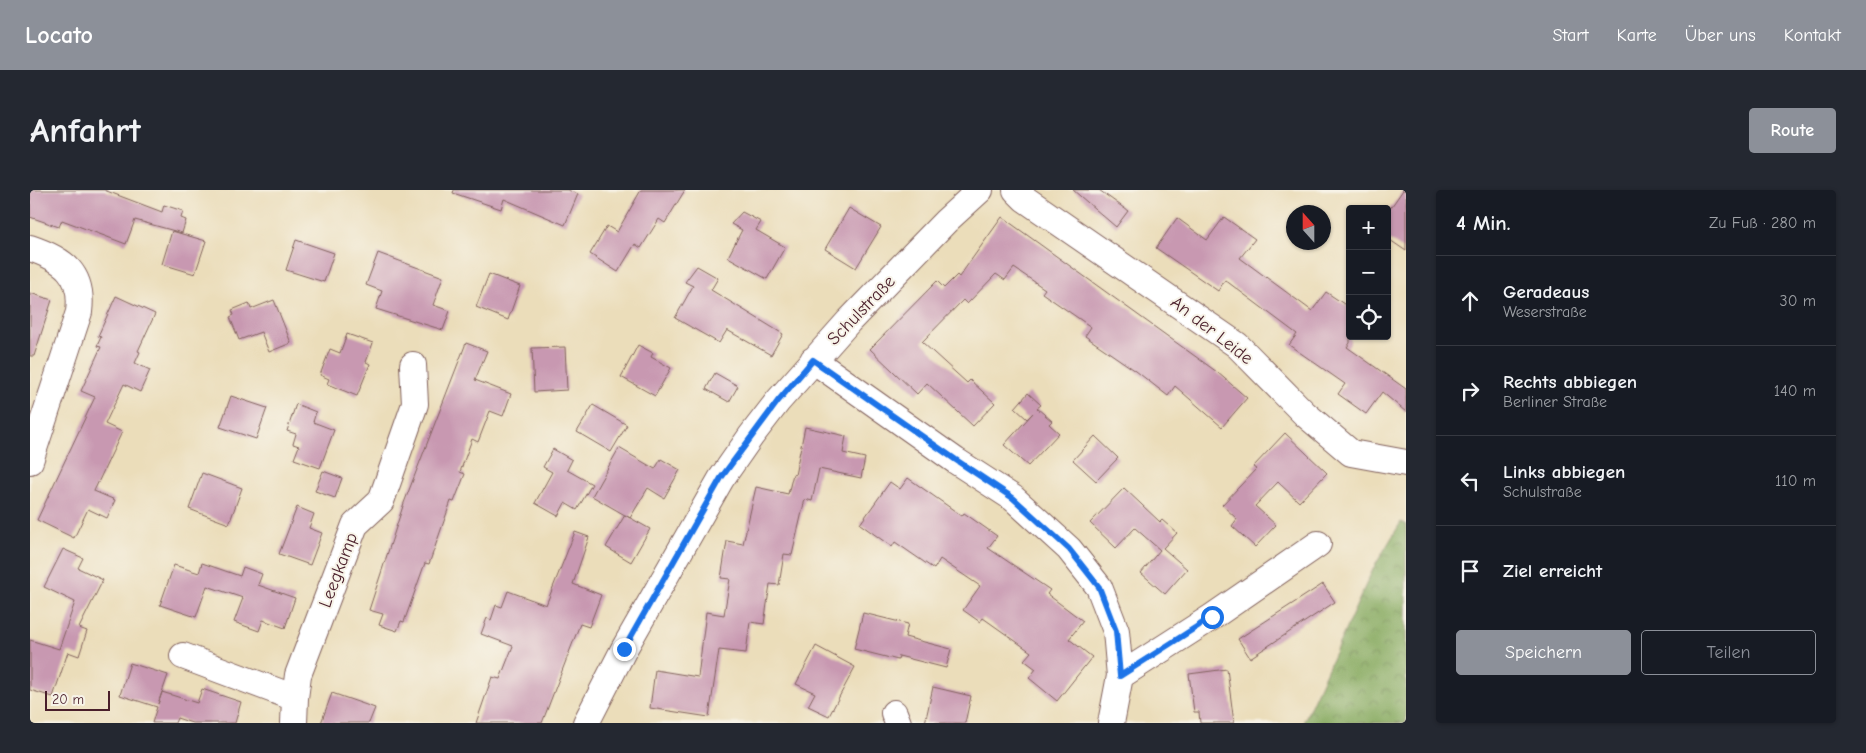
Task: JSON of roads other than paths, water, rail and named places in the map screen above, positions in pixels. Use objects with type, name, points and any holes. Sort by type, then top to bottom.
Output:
[{"type":"street","name":"Schulstraße","points":[[586,723],[624,649],[721,478],[778,401],[813,360],[946,222],[980,190]]},
{"type":"street","name":"An der Leide","points":[[1016,190],[1024,199],[1237,345],[1305,414],[1351,453],[1406,463]]},
{"type":"street","points":[[30,248],[53,255],[65,266],[79,288],[80,299],[79,312],[30,461]]},
{"type":"street","points":[[813,360],[1013,498],[1069,549],[1099,587],[1116,631],[1120,676],[1111,723]]},
{"type":"street","name":"Leegkamp","points":[[183,656],[294,710],[298,675],[356,525],[381,501],[415,404],[412,365]]},
{"type":"street","points":[[1120,676],[1212,617],[1318,544]]}]
